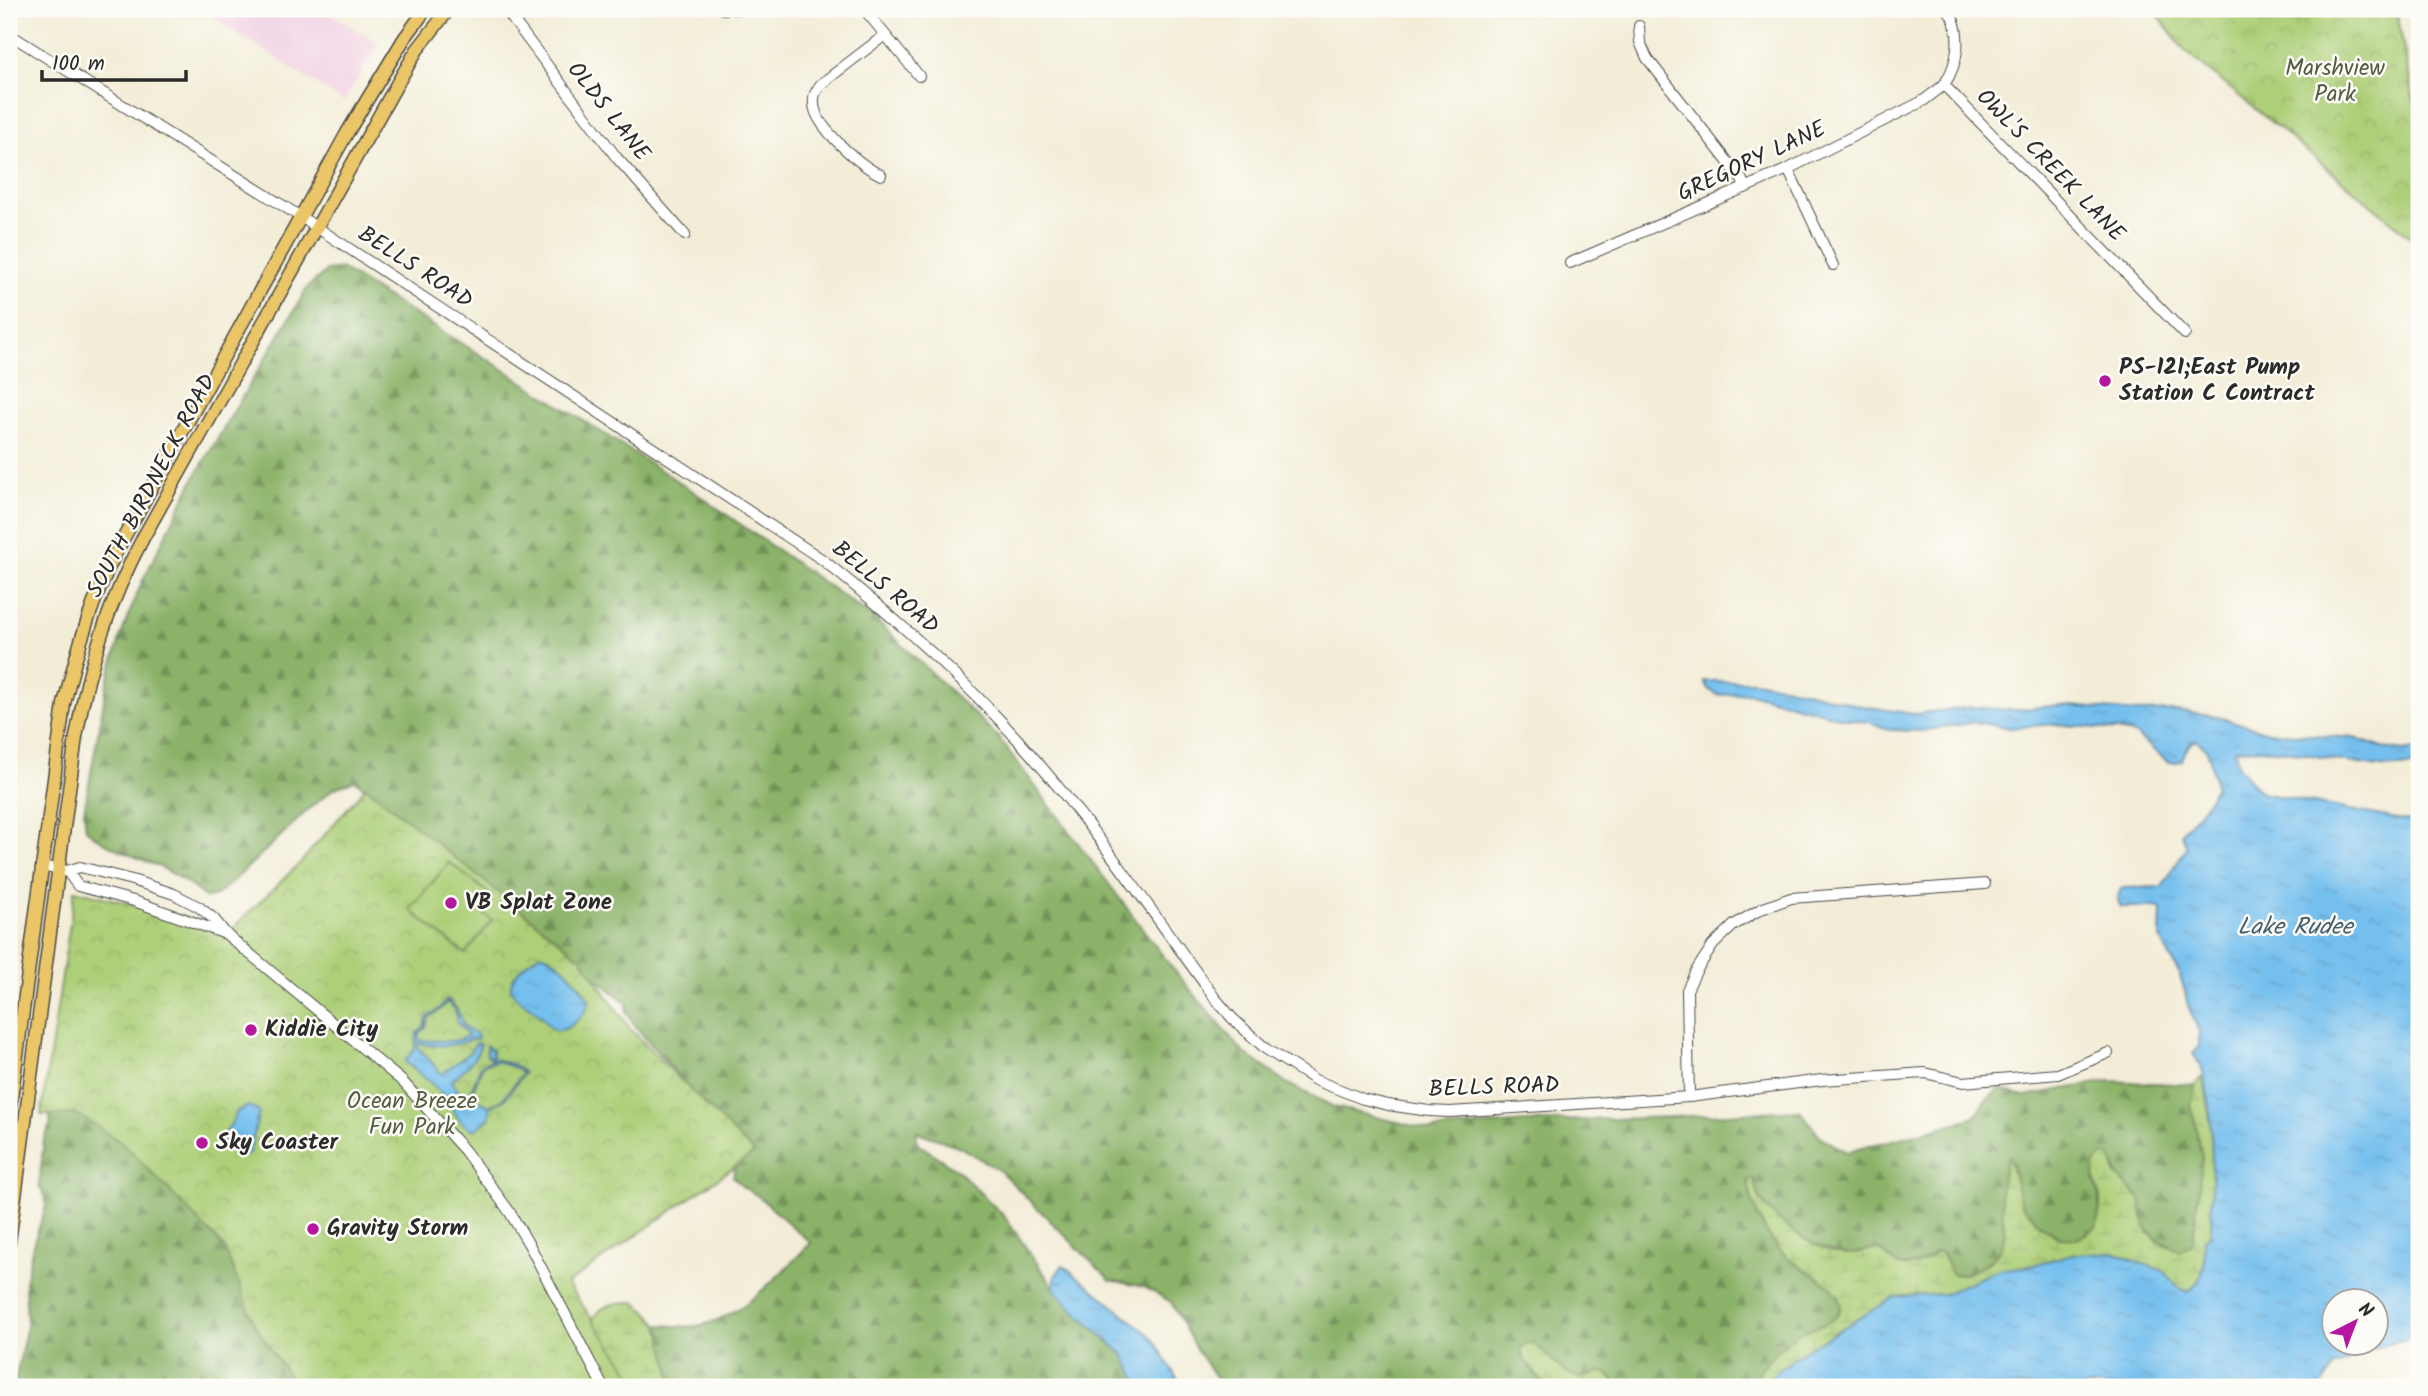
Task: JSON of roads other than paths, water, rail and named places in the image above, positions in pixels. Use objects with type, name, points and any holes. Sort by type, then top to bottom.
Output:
[{"type":"main road","name":"SOUTH BIRDNECK ROAD","points":[[9,1115],[64,704],[89,614],[117,550],[301,216],[359,113],[426,9]]},
{"type":"main road","name":"SOUTH BIRDNECK ROAD","points":[[9,1242],[63,870],[83,698],[91,665],[114,598],[144,536],[417,50],[449,9]]},
{"type":"street","name":"OLDS LANE","points":[[505,9],[617,158],[685,235]]},
{"type":"street","points":[[722,9],[741,9]]},
{"type":"street","points":[[864,9],[919,76]]},
{"type":"street","name":"OWL'S CREEK LANE","points":[[1948,9],[1954,19],[1957,46],[1953,68],[1944,85],[2185,334]]},
{"type":"street","points":[[1639,26],[1640,42],[1647,58],[1742,180],[1745,188]]},
{"type":"street","name":"BELLS ROAD","points":[[9,34],[318,227],[823,561],[909,631],[989,709],[1056,784],[1232,1018],[1266,1049],[1334,1088],[1363,1099],[1398,1107],[1450,1112],[1689,1097],[1822,1080],[1925,1073],[1963,1082],[2058,1074],[2108,1052]]},
{"type":"street","points":[[881,175],[845,149],[821,123],[814,104],[815,93],[831,75],[885,35]]},
{"type":"street","name":"GREGORY LANE","points":[[1570,263],[1788,169],[1923,101],[1944,85]]},
{"type":"street","points":[[1788,169],[1833,265]]},
{"type":"street","points":[[41,866],[63,870],[80,867],[132,880],[174,894],[199,906],[226,934],[402,1081],[457,1141],[509,1211],[603,1387]]},
{"type":"street","points":[[63,870],[78,886],[134,901],[226,934]]},
{"type":"street","points":[[1689,1097],[1687,990],[1705,956],[1734,925],[1761,909],[1791,898],[1985,884]]},
{"type":"water","name":"Lake Rudee","points":[[1704,681],[1754,681],[1798,689],[1862,706],[1914,714],[1972,707],[2013,710],[2061,705],[2136,712],[2177,711],[2218,717],[2269,732],[2354,738],[2383,748],[2405,751],[2419,748],[2419,766],[2391,768],[2272,749],[2235,749],[2238,766],[2261,793],[2419,823],[2419,1359],[2416,1343],[2412,1338],[2390,1343],[2390,1288],[2320,1288],[2320,1358],[2355,1358],[2333,1368],[2321,1387],[1758,1387],[1802,1352],[1895,1297],[1944,1294],[1999,1269],[2025,1267],[2073,1254],[2113,1253],[2164,1271],[2179,1288],[2189,1292],[2195,1286],[2204,1268],[2204,1239],[2211,1234],[2210,1104],[2202,1068],[2193,1053],[2199,1047],[2199,1031],[2188,1006],[2179,973],[2160,938],[2161,909],[2121,907],[2118,901],[2121,888],[2162,887],[2187,847],[2181,833],[2208,801],[2215,787],[2210,758],[2197,740],[2189,745],[2182,760],[2175,763],[2167,761],[2136,735],[2118,730],[2054,724],[2010,728],[1976,722],[1921,731],[1890,730],[1873,723],[1842,718],[1750,693],[1718,695],[1708,689]]},
{"type":"water","points":[[540,953],[561,965],[589,1000],[577,1021],[560,1030],[551,1027],[511,990],[515,975]]},
{"type":"water","points":[[447,1000],[453,1004],[463,1023],[477,1034],[478,1039],[445,1046],[419,1043],[418,1048],[442,1074],[469,1053],[476,1043],[480,1044],[474,1059],[451,1081],[462,1096],[472,1100],[471,1091],[481,1065],[492,1060],[487,1055],[486,1045],[492,1050],[492,1058],[514,1065],[524,1073],[504,1100],[491,1106],[489,1119],[475,1130],[464,1124],[440,1092],[405,1061],[415,1049],[417,1033],[423,1028],[428,1017]],"holes":[[[447,1002],[455,1009],[457,1022],[468,1035],[451,1041],[419,1040],[419,1033],[426,1027],[429,1017]],[[497,1061],[517,1069],[522,1074],[501,1101],[488,1106],[481,1101],[474,1101],[473,1090],[483,1065]]]},
{"type":"water","points":[[249,1106],[259,1114],[248,1155],[240,1157],[221,1140],[237,1111]]},
{"type":"water","points":[[1063,1265],[1153,1338],[1182,1387],[1141,1387],[1124,1355],[1054,1289],[1055,1276]]},
{"type":"place","name":"PS-121;East Pump Station C Contract","points":[[2105,381]]},
{"type":"place","name":"VB Splat Zone","points":[[451,903]]},
{"type":"place","name":"Kiddie City","points":[[251,1030]]},
{"type":"place","name":"Sky Coaster","points":[[202,1143]]},
{"type":"place","name":"Gravity Storm","points":[[313,1229]]},
{"type":"park label","name":"Marshview Park","points":[[2335,82]]},
{"type":"park label","name":"Ocean Breeze Fun Park","points":[[412,1115]]}]
